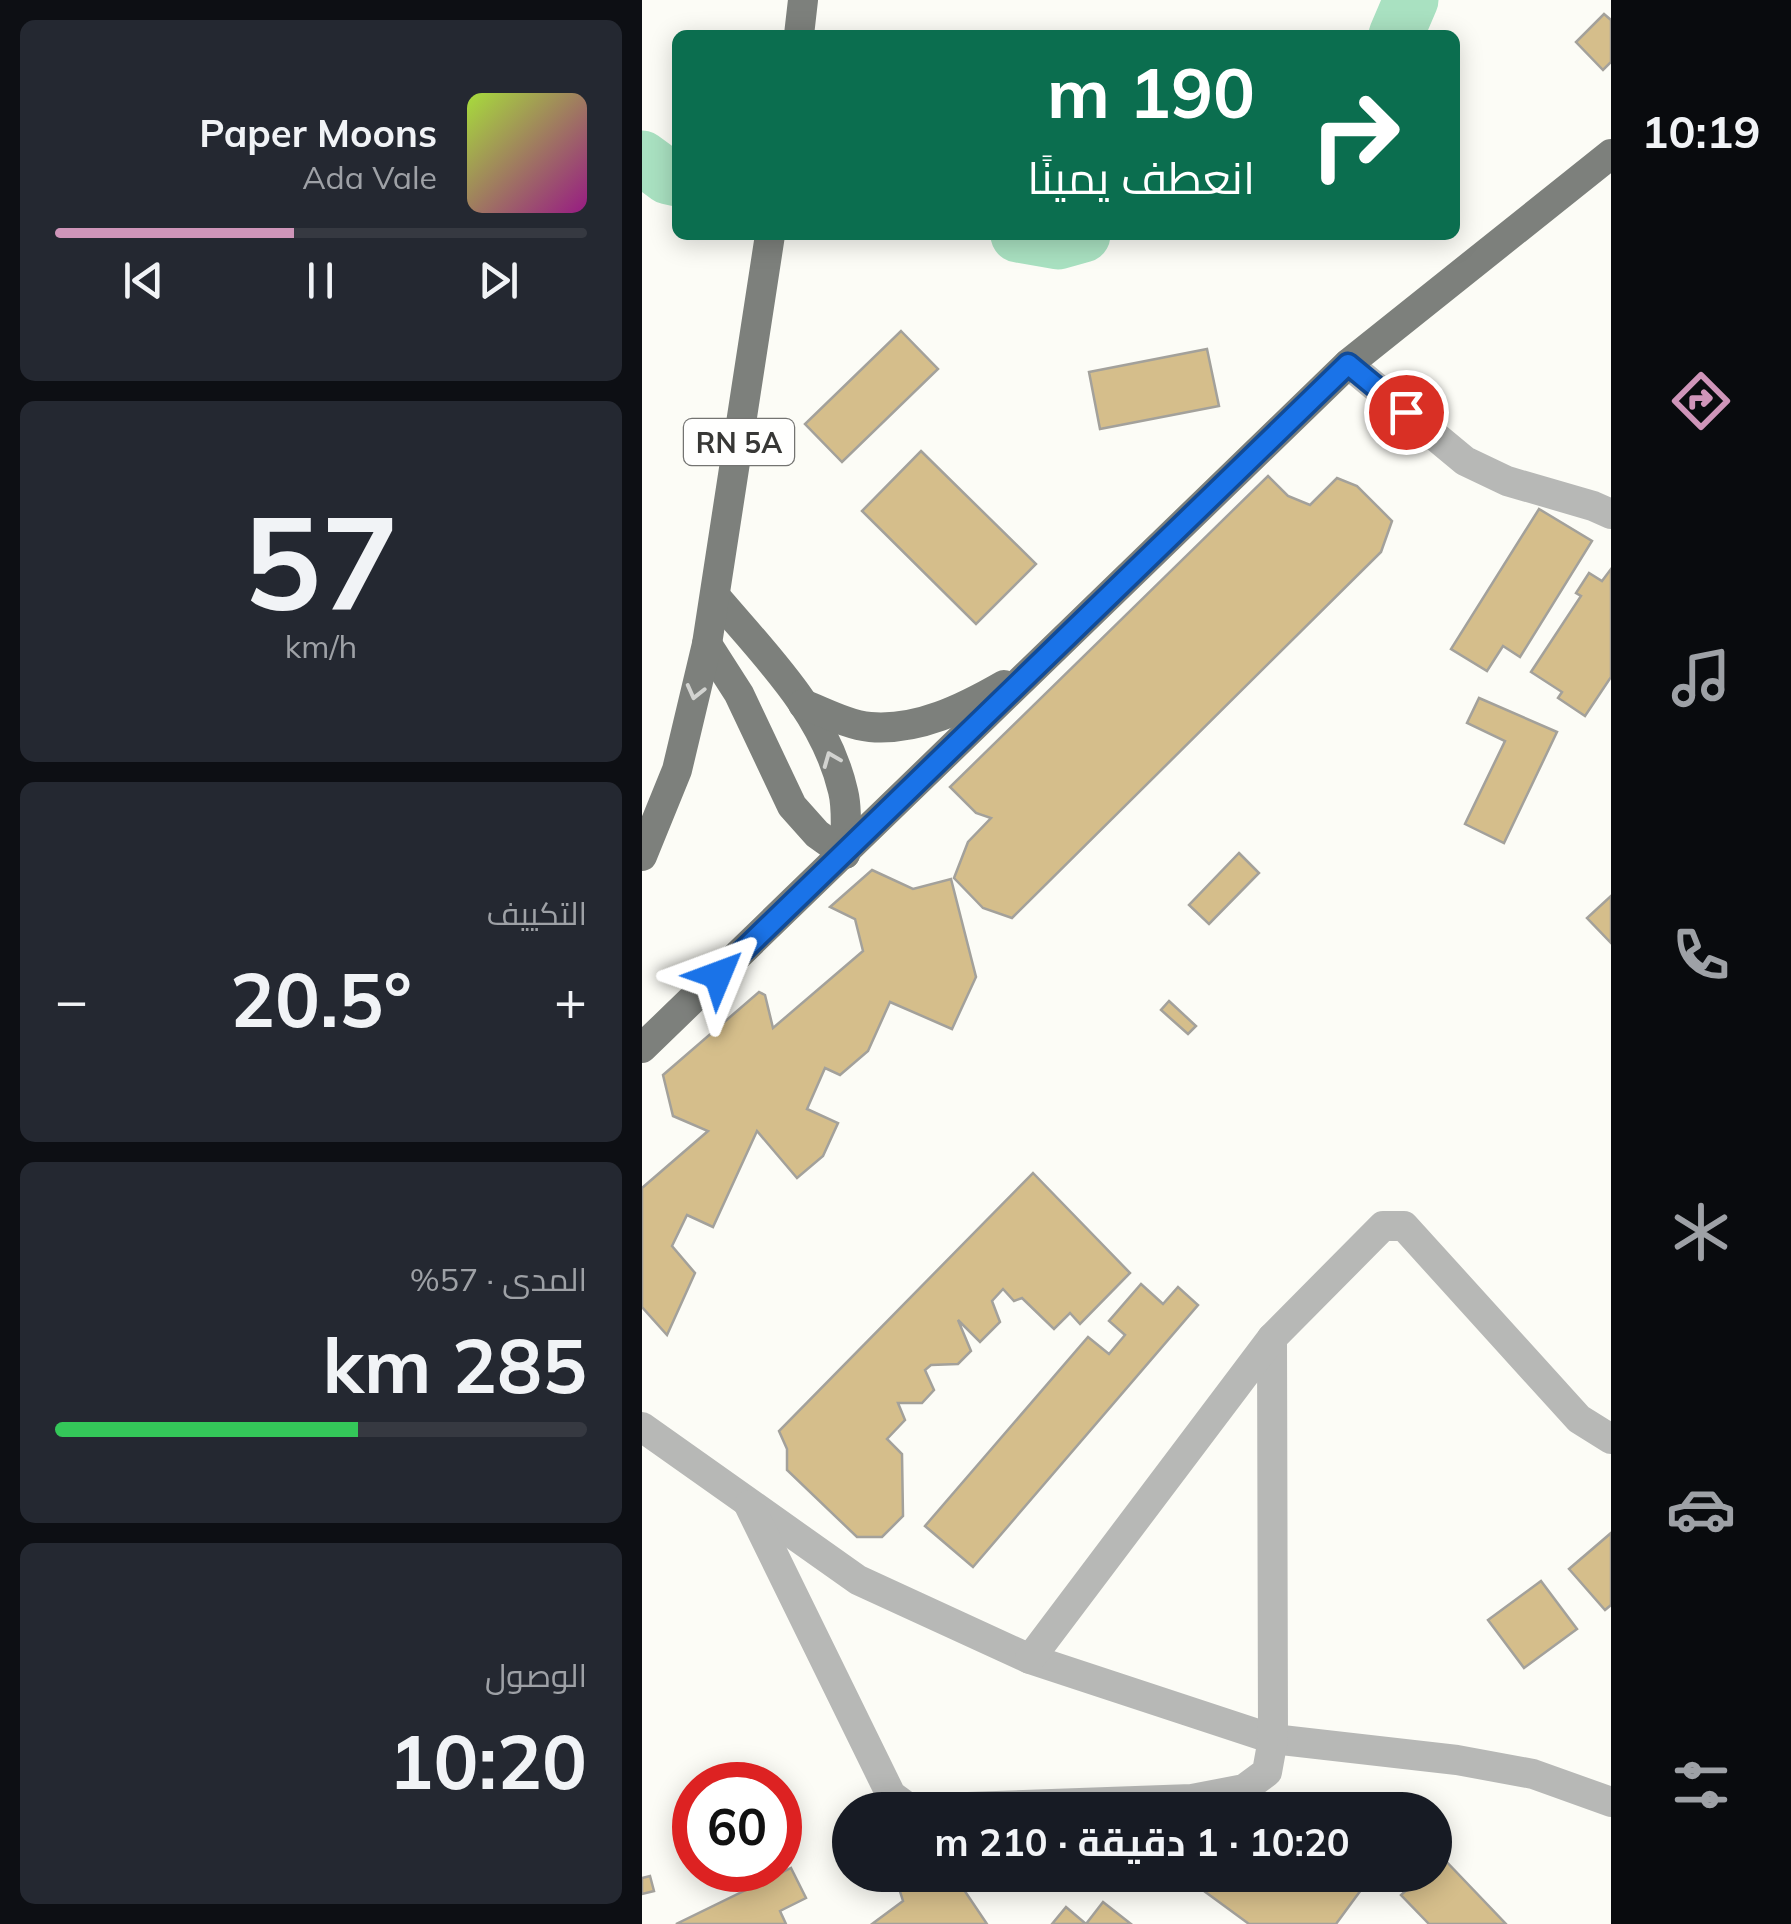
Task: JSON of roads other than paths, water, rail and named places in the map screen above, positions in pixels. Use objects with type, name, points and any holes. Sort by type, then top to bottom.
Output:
[{"type":"main road","points":[[642,1048],[1348,364],[1610,154]]},
{"type":"main road","name":"RN 5A","points":[[642,856],[677,770],[707,644],[769,240]]},
{"type":"main road","points":[[715,596],[798,692],[830,754],[844,794],[845,854]]},
{"type":"main road","points":[[707,644],[739,694],[792,806],[818,834],[845,854]]},
{"type":"main road","points":[[803,704],[870,727],[915,723],[949,714],[1041,664]]},
{"type":"street","points":[[1348,364],[1465,461],[1507,481],[1610,514]]},
{"type":"street","points":[[1030,1659],[1272,1338],[1384,1226],[1404,1226],[1580,1418],[1610,1439]]},
{"type":"street","points":[[749,1505],[891,1795],[910,1810],[1192,1799],[1244,1790],[1267,1772],[1273,1739],[1272,1338]]},
{"type":"street","points":[[642,1427],[858,1580],[1030,1659],[1273,1739],[1476,1763],[1533,1774],[1610,1802]]},
{"type":"waterway","points":[[1398,30],[1411,0]]},
{"type":"waterway","points":[[642,158],[672,178]]},
{"type":"waterway","points":[[1047,240],[1065,240]]}]
